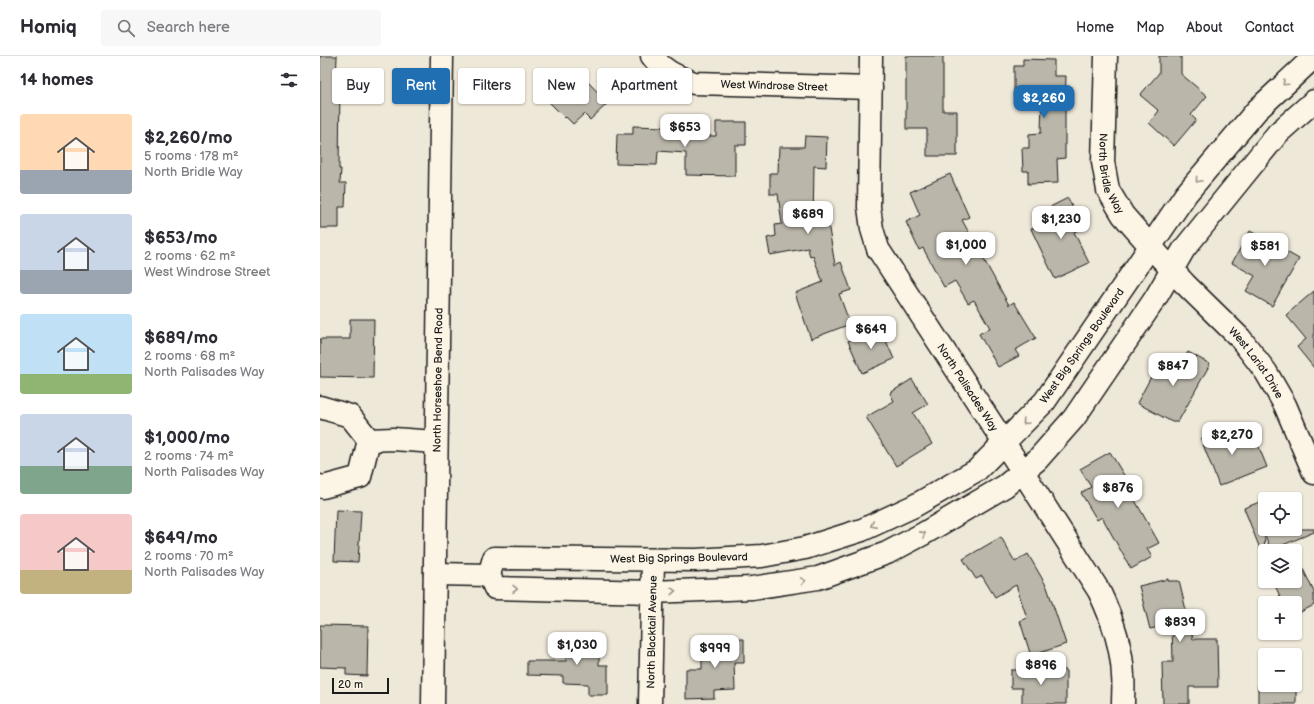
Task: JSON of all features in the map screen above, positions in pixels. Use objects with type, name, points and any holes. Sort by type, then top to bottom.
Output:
[{"type":"street","name":"North Horseshoe Bend Road","points":[[426,704],[435,574],[442,56]]},
{"type":"street","name":"North Palisades Way","points":[[871,56],[870,207],[872,229],[878,249],[1099,591],[1108,611],[1120,653],[1123,675],[1123,704]]},
{"type":"street","name":"North Bridle Way","points":[[1106,56],[1104,162],[1108,190],[1123,215],[1173,271]]},
{"type":"street","name":"West Big Springs Boulevard","points":[[489,575],[494,558],[696,560],[762,556],[805,548],[862,530],[914,506],[977,470],[1045,401],[1186,194],[1257,110],[1314,57]]},
{"type":"street","name":"West Windrose Street","points":[[655,60],[672,75],[694,83],[871,88]]},
{"type":"street","points":[[435,574],[489,575],[495,588],[652,592],[752,588],[818,578],[887,553],[923,534],[1005,486],[1037,460],[1074,418],[1155,299],[1173,271],[1184,249],[1278,133],[1314,101]]},
{"type":"street","name":"West Lariat Drive","points":[[1173,271],[1240,338],[1266,372],[1285,405],[1314,473]]},
{"type":"street","points":[[320,407],[350,416],[369,440]]},
{"type":"street","points":[[369,440],[393,439],[436,442]]},
{"type":"street","points":[[320,486],[323,487],[360,477],[369,440]]},
{"type":"street","name":"North Blacktail Avenue","points":[[650,704],[653,560]]},
{"type":"building","points":[[320,56],[337,56],[337,68],[332,68],[332,104],[340,104],[339,169],[341,169],[340,183],[346,183],[345,207],[339,207],[339,228],[320,228]]},
{"type":"building","points":[[906,56],[943,56],[943,111],[957,111],[957,156],[927,156],[927,129],[906,129]]},
{"type":"building","points":[[1159,56],[1181,56],[1181,74],[1207,96],[1191,115],[1196,120],[1174,146],[1149,123],[1159,111],[1140,95],[1159,73]]},
{"type":"building","points":[[1023,59],[1054,60],[1054,76],[1066,76],[1065,158],[1057,159],[1058,183],[1028,184],[1028,171],[1023,171],[1022,148],[1029,148],[1029,134],[1041,133],[1042,96],[1014,96],[1014,66],[1023,66]]},
{"type":"building","points":[[589,83],[597,91],[597,104],[607,104],[590,120],[584,114],[573,124],[566,117],[565,118],[551,104],[589,104]]},
{"type":"building","points":[[716,122],[746,122],[746,145],[735,145],[735,176],[686,175],[686,153],[658,151],[657,165],[616,164],[617,134],[633,134],[633,126],[665,127],[664,136],[716,136]]},
{"type":"building","points":[[805,136],[827,137],[826,167],[814,166],[813,225],[828,223],[835,265],[841,262],[851,290],[839,294],[850,324],[811,339],[795,293],[823,282],[813,256],[810,257],[808,248],[770,255],[767,238],[776,236],[775,225],[782,224],[778,194],[770,194],[770,173],[778,173],[779,147],[804,147]]},
{"type":"building","points":[[950,174],[969,217],[962,220],[1009,305],[1014,302],[1036,338],[1015,350],[1019,356],[998,367],[979,334],[990,328],[974,300],[968,303],[955,281],[944,287],[923,248],[919,250],[906,222],[920,215],[910,192]]},
{"type":"building","points":[[1068,198],[1082,228],[1074,232],[1089,263],[1055,279],[1031,229],[1049,221],[1044,210]]},
{"type":"building","points":[[1250,231],[1299,259],[1272,306],[1246,291],[1255,276],[1232,263]]},
{"type":"building","points":[[1314,291],[1314,368],[1297,347],[1306,339],[1286,315]]},
{"type":"building","points":[[350,319],[374,319],[373,378],[320,377],[320,339],[350,339]]},
{"type":"building","points":[[880,327],[894,359],[862,373],[848,341]]},
{"type":"building","points":[[1188,352],[1210,364],[1178,422],[1172,422],[1137,403],[1160,360],[1178,370]]},
{"type":"building","points":[[912,379],[928,404],[913,413],[932,444],[896,466],[866,417],[894,401],[890,393]]},
{"type":"building","points":[[1237,425],[1244,444],[1256,440],[1267,467],[1219,486],[1201,439]]},
{"type":"building","points":[[1110,452],[1131,487],[1128,488],[1159,543],[1147,549],[1152,557],[1131,569],[1102,517],[1097,520],[1081,493],[1091,487],[1080,469]]},
{"type":"building","points":[[1258,503],[1258,536],[1265,536],[1265,544],[1258,544],[1244,508]]},
{"type":"building","points":[[336,510],[361,511],[358,562],[334,561]]},
{"type":"building","points":[[1302,529],[1314,529],[1314,532],[1285,544],[1269,544],[1265,536],[1302,536]]},
{"type":"building","points":[[1001,537],[1015,562],[1028,554],[1047,587],[1066,644],[1031,656],[1020,621],[1027,618],[1016,585],[995,597],[982,576],[976,579],[963,559]]},
{"type":"building","points":[[1302,567],[1314,592],[1314,605],[1302,611],[1302,596],[1280,596],[1276,588],[1302,588]]},
{"type":"building","points":[[1168,579],[1168,581],[1179,581],[1193,639],[1217,639],[1218,687],[1189,687],[1189,704],[1163,704],[1162,662],[1173,662],[1172,624],[1150,629],[1139,586]]},
{"type":"building","points":[[320,625],[368,626],[367,676],[346,675],[346,668],[320,667]]},
{"type":"building","points":[[567,638],[599,639],[599,665],[608,665],[608,695],[588,695],[588,684],[563,683],[563,676],[527,675],[527,661],[566,661]]},
{"type":"building","points":[[744,639],[744,663],[734,663],[735,690],[714,691],[714,698],[686,699],[686,669],[702,669],[702,640]]},
{"type":"building","points":[[1011,670],[1066,670],[1066,704],[1022,704],[1022,688],[1011,688]]},
{"type":"building","points":[[1258,692],[1296,692],[1296,704],[1258,704]]}]
